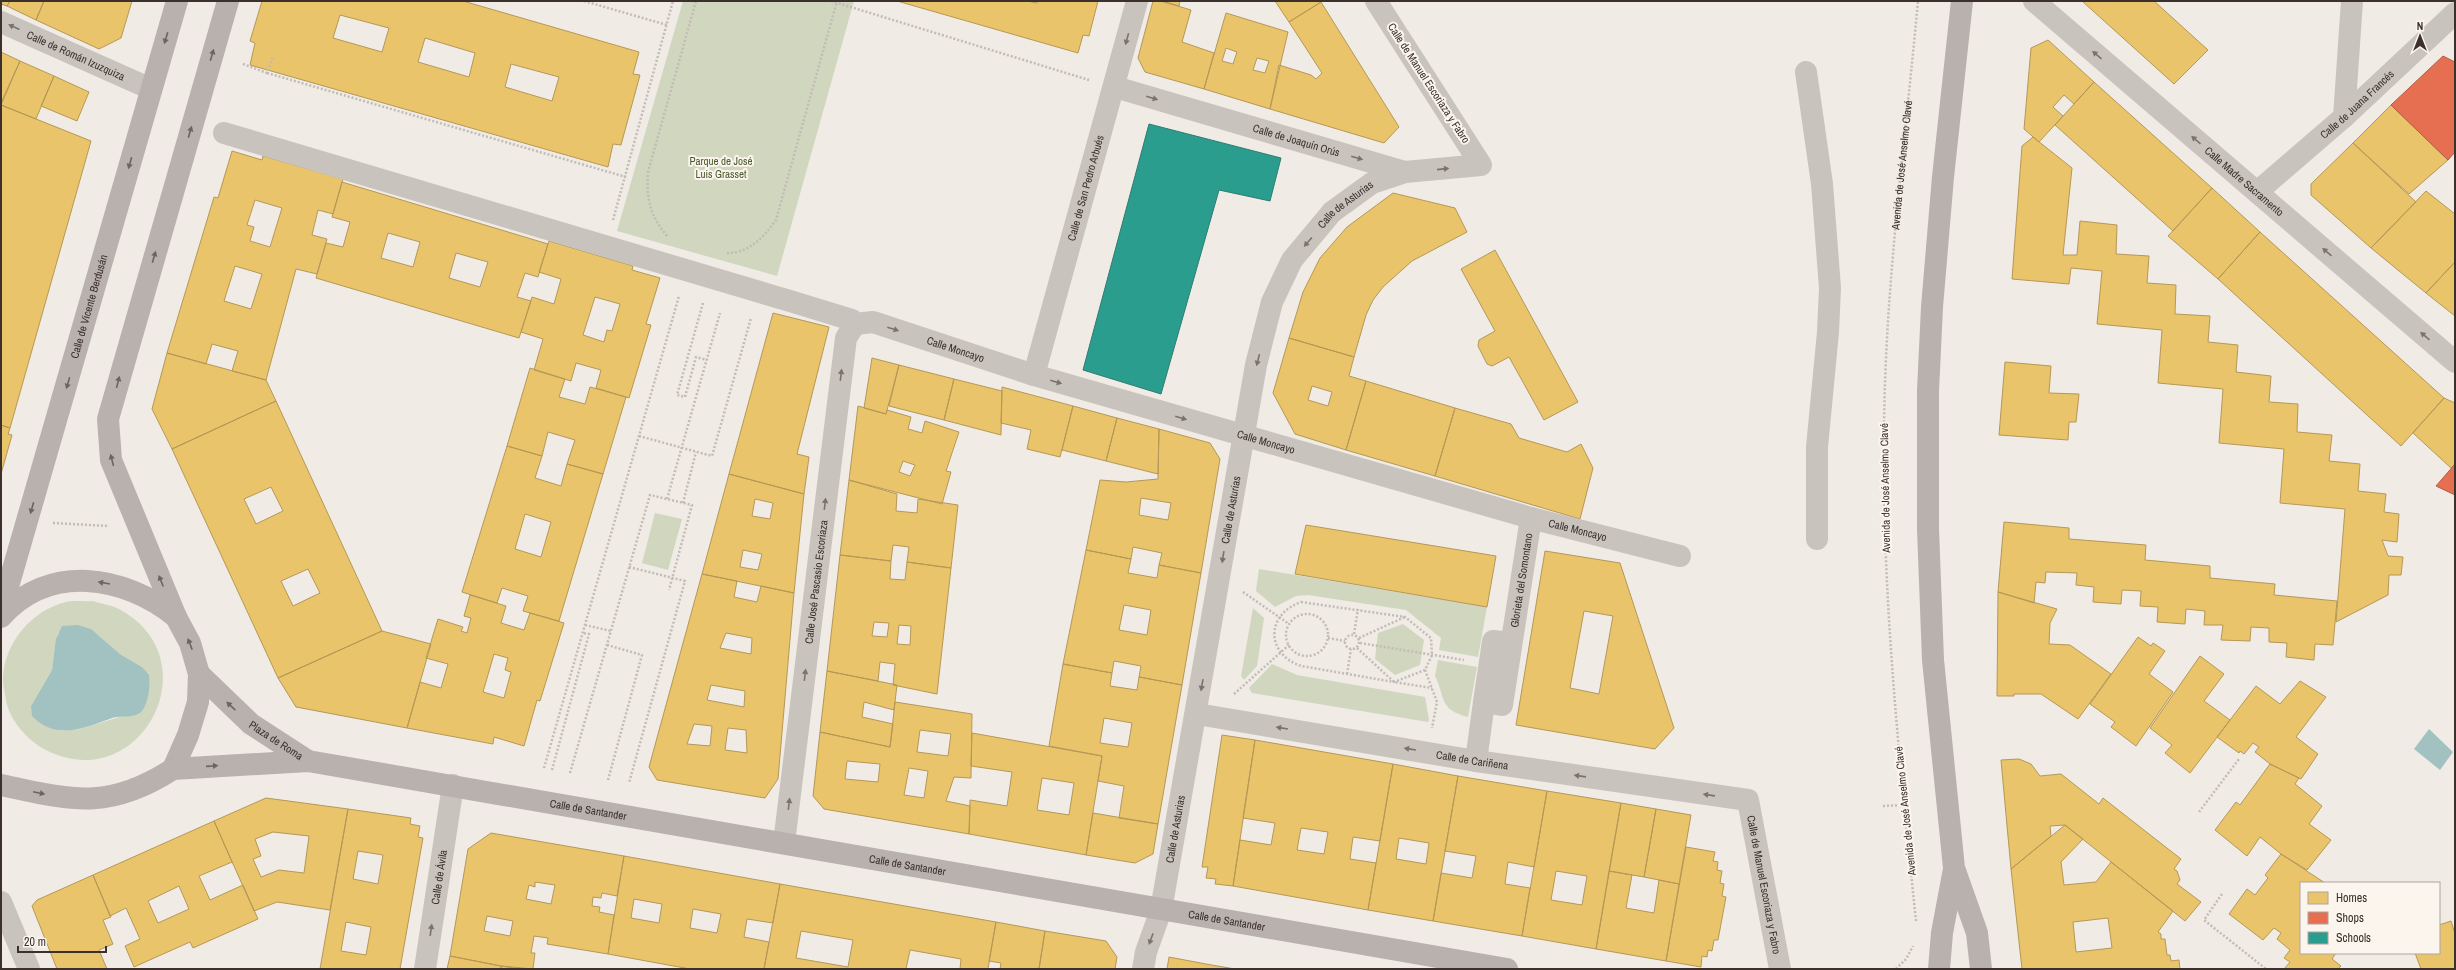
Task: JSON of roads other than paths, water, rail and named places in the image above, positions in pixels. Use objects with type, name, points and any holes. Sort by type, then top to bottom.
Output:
[{"type":"main road","name":"Calle de Vicente Berdusán","points":[[1,611],[177,1]]},
{"type":"main road","name":"Plaza de Roma","points":[[173,769],[183,747],[196,709],[200,688],[199,674],[190,644],[176,617],[112,460],[108,419],[228,1]]},
{"type":"main road","points":[[1962,1],[1938,233],[1927,449],[1928,537],[1934,660],[1954,868],[1977,933],[1981,969]]},
{"type":"main road","name":"Plaza de Roma","points":[[1,617],[22,598],[40,588],[69,581],[89,580],[108,583],[144,595],[161,605],[176,617]]},
{"type":"main road","name":"Plaza de Roma","points":[[199,674],[251,724],[308,761]]},
{"type":"main road","name":"Plaza de Roma","points":[[1,785],[63,798],[98,800],[126,794],[156,780],[173,769],[308,761]]},
{"type":"main road","name":"Calle de Santander","points":[[308,761],[1507,969]]},
{"type":"main road","points":[[1938,969],[1942,933],[1954,868]]},
{"type":"street","name":"Calle de San Pedro Arbués","points":[[1034,375],[1137,1]]},
{"type":"street","name":"Calle de Manuel Escoriaza y Fabro","points":[[1376,1],[1481,165]]},
{"type":"street","name":"Calle Madre Sacramento","points":[[2034,1],[2455,362]]},
{"type":"street","points":[[2344,117],[2352,1]]},
{"type":"street","name":"Calle de Román Izuzquiza","points":[[1,22],[151,90]]},
{"type":"street","name":"Calle de Juana Francés","points":[[2257,192],[2450,25]]},
{"type":"street","points":[[1806,72],[1822,184],[1830,288],[1828,332],[1817,447],[1817,539]]},
{"type":"street","name":"Calle de Joaquín Orús","points":[[1114,87],[1405,172],[1481,165]]},
{"type":"street","points":[[224,133],[852,320],[855,324]]},
{"type":"street","name":"Calle de Asturias","points":[[1143,969],[1146,952],[1161,910],[1197,714],[1256,364],[1272,302],[1292,260],[1332,212],[1372,183],[1405,172]]},
{"type":"street","name":"Calle Moncayo","points":[[855,324],[873,322],[1034,375],[1244,436],[1532,518],[1680,556]]},
{"type":"street","name":"Calle José Pascasio Escoriaza","points":[[784,843],[846,338],[855,324]]},
{"type":"street","name":"Glorieta del Somontano","points":[[1484,702],[1502,705],[1532,518]]},
{"type":"street","name":"Glorieta del Somontano","points":[[1476,761],[1493,641],[1511,644]]},
{"type":"street","name":"Calle de Cariñena","points":[[1197,714],[1476,761],[1748,800]]},
{"type":"street","name":"Calle de Ávila","points":[[425,969],[453,785]]},
{"type":"street","name":"Calle de Manuel Escoriaza y Fabro","points":[[1748,800],[1780,969]]},
{"type":"street","points":[[1,902],[28,969]]},
{"type":"water","points":[[78,625],[91,629],[120,654],[142,667],[149,675],[148,699],[142,711],[136,715],[116,717],[71,730],[51,728],[41,724],[32,716],[31,706],[52,670],[56,639],[62,626]]},
{"type":"water","points":[[2429,729],[2453,752],[2440,770],[2414,749]]},
{"type":"park label","name":"Parque de José Luis Grasset","points":[[721,167]]}]
